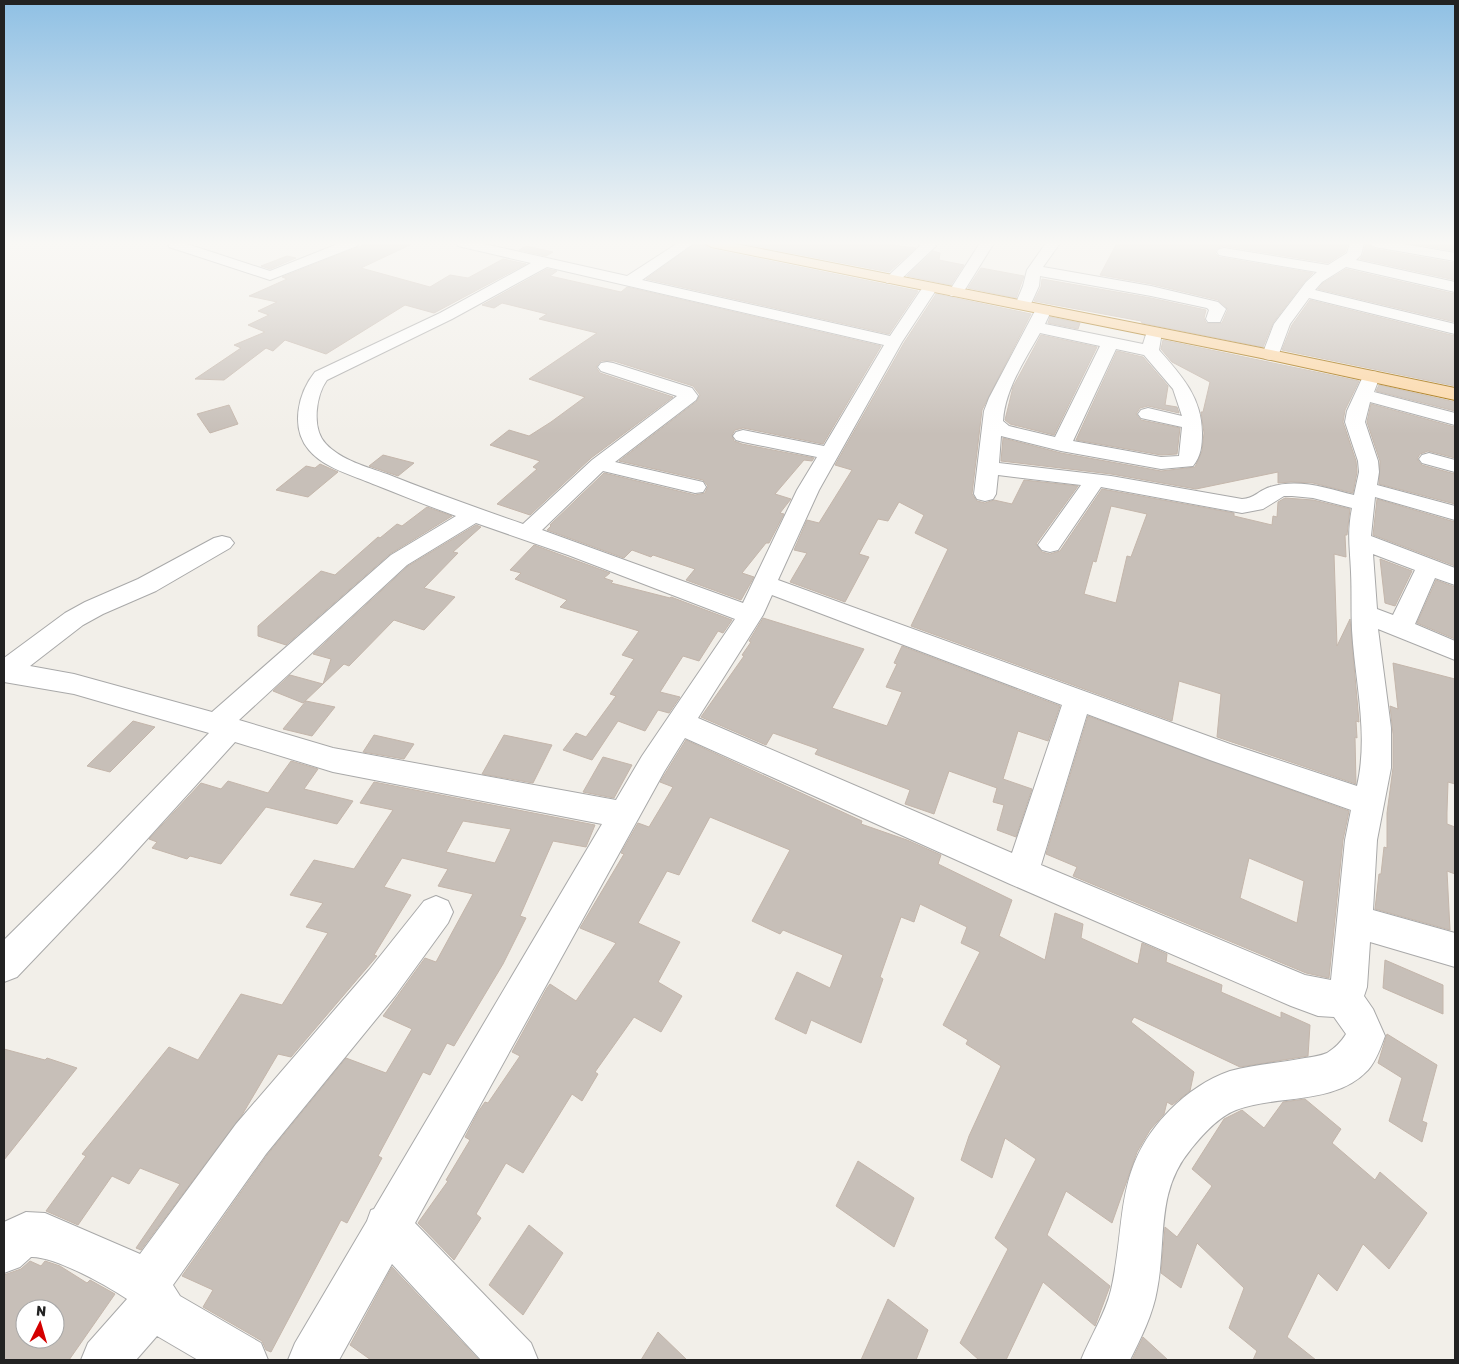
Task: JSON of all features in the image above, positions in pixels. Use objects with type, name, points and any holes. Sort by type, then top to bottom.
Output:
[{"type":"main road","points":[[1032,307],[1152,341],[1271,355],[1368,385],[1455,394]]},
{"type":"street","points":[[463,307],[321,376],[314,383],[311,390],[308,411],[310,434],[316,446],[324,454],[416,494],[750,614]]},
{"type":"street","points":[[738,307],[894,342]]},
{"type":"street","points":[[312,1360],[623,815],[750,614],[808,490],[828,453],[894,342],[927,307]]},
{"type":"street","points":[[1214,307],[1218,309],[1214,319]]},
{"type":"street","points":[[1271,355],[1282,324],[1293,307]]},
{"type":"street","points":[[1365,307],[1455,329]]},
{"type":"street","points":[[985,494],[990,468],[994,409],[1006,380],[1044,309]]},
{"type":"street","points":[[993,423],[1002,430],[1062,444],[1162,463],[1186,462],[1189,458],[1193,424],[1187,397],[1152,341],[1110,343],[1035,327]]},
{"type":"street","points":[[1062,444],[1110,343]]},
{"type":"street","points":[[526,533],[599,464],[652,422],[697,398],[685,392],[607,367]]},
{"type":"street","points":[[1342,998],[1349,987],[1361,840],[1376,768],[1377,728],[1364,613],[1360,540],[1368,461],[1355,422],[1356,411],[1368,385],[1455,419]]},
{"type":"street","points":[[1148,414],[1193,424]]},
{"type":"street","points":[[743,436],[828,453]]},
{"type":"street","points":[[1429,459],[1455,466]]},
{"type":"street","points":[[599,464],[694,487]]},
{"type":"street","points":[[990,468],[1094,480],[1242,506],[1257,506],[1274,492],[1285,489],[1365,496],[1455,513]]},
{"type":"street","points":[[1050,545],[1094,480]]},
{"type":"street","points":[[4,965],[109,858],[223,727],[392,566],[474,514]]},
{"type":"street","points":[[1360,540],[1455,577]]},
{"type":"street","points":[[4,672],[74,619],[94,608],[147,585],[222,543]]},
{"type":"street","points":[[1400,628],[1430,566]]},
{"type":"street","points":[[765,584],[1368,803]]},
{"type":"street","points":[[1364,613],[1455,652]]},
{"type":"street","points":[[4,672],[74,684],[333,760],[623,815]]},
{"type":"street","points":[[1022,873],[1078,699]]},
{"type":"street","points":[[680,723],[1022,873],[1304,993],[1325,1000],[1342,998]]},
{"type":"street","points":[[105,1360],[251,1139],[382,983],[436,912]]},
{"type":"street","points":[[1355,921],[1455,950]]},
{"type":"street","points":[[1105,1360],[1134,1291],[1146,1196],[1153,1170],[1164,1151],[1183,1126],[1211,1101],[1227,1092],[1320,1075],[1341,1068],[1355,1058],[1363,1046],[1366,1036],[1360,1022],[1342,998]]},
{"type":"street","points":[[387,1226],[514,1360]]},
{"type":"street","points":[[4,1251],[17,1238],[31,1233],[45,1235],[123,1270],[150,1293],[163,1312],[244,1360]]},
{"type":"building","points":[[267,307],[402,307],[326,354],[285,340],[273,351],[266,348],[224,380],[195,379],[241,348],[234,345],[265,332],[248,325],[269,315],[258,311]]},
{"type":"building","points":[[411,307],[446,307],[434,313]]},
{"type":"building","points":[[517,307],[712,307],[881,346],[823,444],[743,428],[735,430],[732,435],[734,441],[742,444],[814,458],[812,461],[804,460],[775,494],[791,499],[780,513],[784,514],[769,543],[766,543],[742,573],[754,577],[741,600],[686,580],[695,569],[632,550],[624,558],[547,530],[604,473],[695,495],[705,493],[708,486],[703,480],[619,461],[697,401],[700,395],[693,386],[614,361],[601,361],[596,367],[600,373],[673,397],[591,458],[530,515],[497,504],[537,469],[533,467],[540,461],[490,445],[509,430],[529,436],[585,397],[529,379],[597,333],[539,319],[547,314]]},
{"type":"building","points":[[768,307],[907,307],[889,334]]},
{"type":"building","points":[[928,307],[996,307],[1031,314],[982,410],[972,494],[977,501],[985,503],[994,500],[1012,504],[1024,480],[1078,486],[1036,544],[1042,552],[1050,554],[1060,551],[1102,489],[1234,513],[1234,516],[1272,525],[1273,516],[1277,517],[1278,502],[1285,498],[1313,500],[1350,509],[1347,535],[1345,535],[1346,557],[1334,554],[1337,646],[1350,619],[1359,722],[1356,721],[1357,738],[1355,737],[1356,784],[1217,737],[1221,694],[1179,681],[1172,721],[911,626],[948,549],[915,533],[924,515],[899,502],[888,521],[878,519],[859,554],[869,557],[845,602],[790,582],[807,553],[794,550],[807,520],[819,523],[852,470],[835,465],[904,343]],"holes":[[[1111,506],[1147,514],[1131,557],[1127,556],[1116,603],[1084,594],[1093,561],[1096,562]]]},
{"type":"building","points":[[1064,307],[1191,307],[1206,310],[1204,318],[1206,323],[1222,323],[1228,309],[1225,307],[1285,307],[1273,323],[1263,347]]},
{"type":"building","points":[[1305,307],[1337,307],[1455,336],[1455,386],[1282,350],[1292,325]]},
{"type":"building","points":[[1391,307],[1455,307],[1455,322]]},
{"type":"building","points":[[1050,317],[1080,323],[1078,329],[1048,323]]},
{"type":"building","points":[[1041,335],[1097,347],[1054,435],[1010,424],[1005,420],[1013,387]]},
{"type":"building","points":[[1163,340],[1359,381],[1345,410],[1343,422],[1356,461],[1357,472],[1353,493],[1313,483],[1278,483],[1278,472],[1196,489],[1111,474],[1001,461],[1003,438],[1061,453],[1161,471],[1195,467],[1202,451],[1204,433],[1201,412],[1203,412],[1210,382],[1172,362],[1161,349]]},
{"type":"building","points":[[1117,351],[1143,357],[1168,386],[1165,405],[1177,407],[1179,413],[1148,406],[1140,408],[1136,414],[1141,420],[1180,428],[1177,454],[1161,455],[1076,440]]},
{"type":"building","points":[[1379,385],[1455,402],[1455,411],[1376,391]]},
{"type":"building","points":[[1371,404],[1455,427],[1455,458],[1428,451],[1420,454],[1417,459],[1422,465],[1455,474],[1455,504],[1379,484],[1380,461],[1367,422]]},
{"type":"building","points":[[229,405],[238,424],[210,433],[197,414]]},
{"type":"building","points":[[383,455],[414,463],[398,476],[369,466]]},
{"type":"building","points":[[320,464],[338,472],[308,497],[276,490],[306,466],[315,468]]},
{"type":"building","points":[[1377,499],[1455,522],[1455,566],[1373,535]]},
{"type":"building","points":[[427,507],[452,516],[390,554],[286,645],[258,636],[258,626],[321,571],[335,575],[378,537],[380,538],[397,524],[402,526]]},
{"type":"building","points":[[476,525],[481,527],[453,552],[458,553],[424,588],[455,597],[424,630],[394,620],[349,666],[344,664],[323,684],[331,659],[313,654],[408,566]]},
{"type":"building","points":[[534,545],[610,573],[604,578],[613,581],[611,583],[671,597],[732,620],[723,633],[718,631],[699,661],[683,656],[660,692],[680,697],[669,713],[658,710],[645,731],[618,721],[592,760],[563,750],[576,733],[586,737],[616,696],[610,694],[634,659],[622,655],[639,631],[560,607],[567,600],[515,579],[521,573],[510,570]]},
{"type":"building","points":[[1380,559],[1412,571],[1395,606],[1385,603]]},
{"type":"building","points":[[1436,580],[1455,587],[1455,639],[1417,623]]},
{"type":"building","points":[[763,618],[864,649],[832,708],[887,726],[902,692],[886,687],[897,664],[894,663],[902,646],[1060,706],[1048,741],[1018,731],[1003,779],[1032,789],[1016,837],[997,830],[1004,805],[993,802],[997,788],[949,771],[934,814],[905,804],[910,790],[815,754],[818,749],[773,733],[766,745],[701,717],[744,656],[742,655]]},
{"type":"building","points":[[1393,663],[1455,679],[1455,784],[1448,782],[1447,812],[1447,824],[1455,827],[1455,874],[1447,871],[1450,930],[1375,909],[1384,847],[1387,848],[1387,813],[1393,768],[1393,734],[1390,706],[1398,709]]},
{"type":"building","points":[[290,675],[323,684],[303,703],[273,691]]},
{"type":"building","points":[[306,701],[335,707],[312,736],[283,729]]},
{"type":"building","points":[[1088,716],[1349,811],[1343,840],[1329,978],[1306,973],[1073,876],[1077,867],[1046,854]],"holes":[[[1249,858],[1304,881],[1297,923],[1240,898]]]},
{"type":"building","points":[[133,721],[155,727],[110,772],[87,766]]},
{"type":"building","points":[[374,735],[414,744],[404,759],[363,752]]},
{"type":"building","points":[[504,735],[552,745],[533,783],[482,774]]},
{"type":"building","points":[[686,740],[862,821],[861,824],[907,840],[941,855],[938,864],[1012,900],[999,936],[1045,960],[1055,913],[1083,924],[1081,938],[1138,964],[1142,943],[1167,954],[1166,962],[1222,985],[1221,992],[1281,1018],[1281,1012],[1310,1025],[1308,1056],[1240,1067],[1134,1017],[1131,1022],[1194,1072],[1190,1091],[1172,1105],[1167,1102],[1164,1114],[1150,1130],[1137,1152],[1112,1223],[1066,1191],[1047,1235],[1110,1286],[1095,1326],[1043,1282],[1006,1360],[979,1360],[960,1343],[1008,1249],[995,1238],[1036,1159],[1005,1138],[992,1178],[961,1160],[969,1136],[1001,1066],[966,1044],[968,1040],[943,1025],[980,952],[961,943],[967,927],[920,904],[914,922],[901,917],[880,977],[883,979],[861,1043],[811,1020],[806,1034],[775,1019],[797,972],[830,988],[843,955],[783,930],[780,934],[752,921],[790,850],[710,817],[679,875],[667,871],[638,923],[680,942],[658,982],[682,996],[661,1032],[634,1017],[595,1072],[598,1074],[582,1101],[572,1094],[523,1173],[506,1163],[476,1214],[481,1218],[454,1260],[418,1223],[448,1181],[446,1180],[470,1140],[465,1137],[478,1112],[485,1102],[488,1103],[520,1056],[512,1052],[547,988],[550,984],[576,1001],[616,943],[580,928],[624,854],[621,853],[638,823],[649,827],[673,787],[660,782]]},
{"type":"building","points":[[603,757],[632,765],[614,798],[583,792]]},
{"type":"building","points":[[291,761],[318,769],[304,789],[353,801],[337,824],[266,807],[221,864],[190,856],[187,859],[152,848],[157,842],[149,839],[201,783],[221,789],[228,781],[268,793]]},
{"type":"building","points":[[374,782],[595,825],[586,847],[553,841],[520,916],[526,918],[503,964],[454,1046],[447,1043],[430,1075],[423,1072],[378,1156],[382,1158],[347,1223],[341,1220],[271,1352],[266,1350],[262,1341],[203,1307],[213,1290],[182,1276],[267,1155],[346,1058],[386,1073],[412,1029],[383,1016],[425,958],[436,962],[473,894],[438,886],[448,869],[402,858],[384,887],[411,895],[374,955],[377,956],[291,1057],[278,1054],[242,1115],[141,1250],[136,1248],[180,1184],[140,1168],[129,1184],[112,1176],[78,1225],[46,1211],[86,1156],[82,1154],[169,1047],[198,1060],[241,994],[282,1005],[328,933],[306,927],[323,903],[290,895],[314,860],[354,869],[393,810],[360,803]],"holes":[[[463,821],[511,829],[495,863],[446,852]]]},
{"type":"building","points":[[1385,960],[1443,985],[1443,1014],[1383,988]]},
{"type":"building","points":[[1387,1034],[1437,1065],[1422,1121],[1427,1123],[1422,1142],[1389,1121],[1402,1078],[1378,1063]]},
{"type":"building","points":[[4,1049],[45,1060],[47,1058],[77,1068],[4,1160]]},
{"type":"building","points":[[1305,1099],[1341,1129],[1332,1143],[1375,1180],[1380,1172],[1427,1213],[1389,1269],[1363,1244],[1337,1291],[1318,1273],[1287,1337],[1316,1360],[1253,1360],[1257,1351],[1229,1328],[1244,1288],[1197,1243],[1181,1288],[1161,1273],[1165,1227],[1177,1237],[1212,1186],[1192,1169],[1224,1119],[1242,1110],[1264,1128],[1283,1102]]},
{"type":"building","points":[[858,1161],[914,1198],[894,1247],[836,1206]]},
{"type":"building","points":[[529,1225],[563,1253],[523,1315],[489,1285]]},
{"type":"building","points":[[30,1261],[41,1266],[45,1261],[60,1266],[87,1283],[90,1280],[115,1294],[69,1360],[4,1360],[4,1275],[21,1269]]},
{"type":"building","points":[[392,1267],[479,1360],[371,1360],[350,1345]]},
{"type":"building","points":[[888,1299],[928,1330],[916,1360],[861,1360]]},
{"type":"building","points":[[658,1332],[687,1360],[641,1360]]},
{"type":"building","points":[[1143,1337],[1168,1360],[1132,1360]]}]
